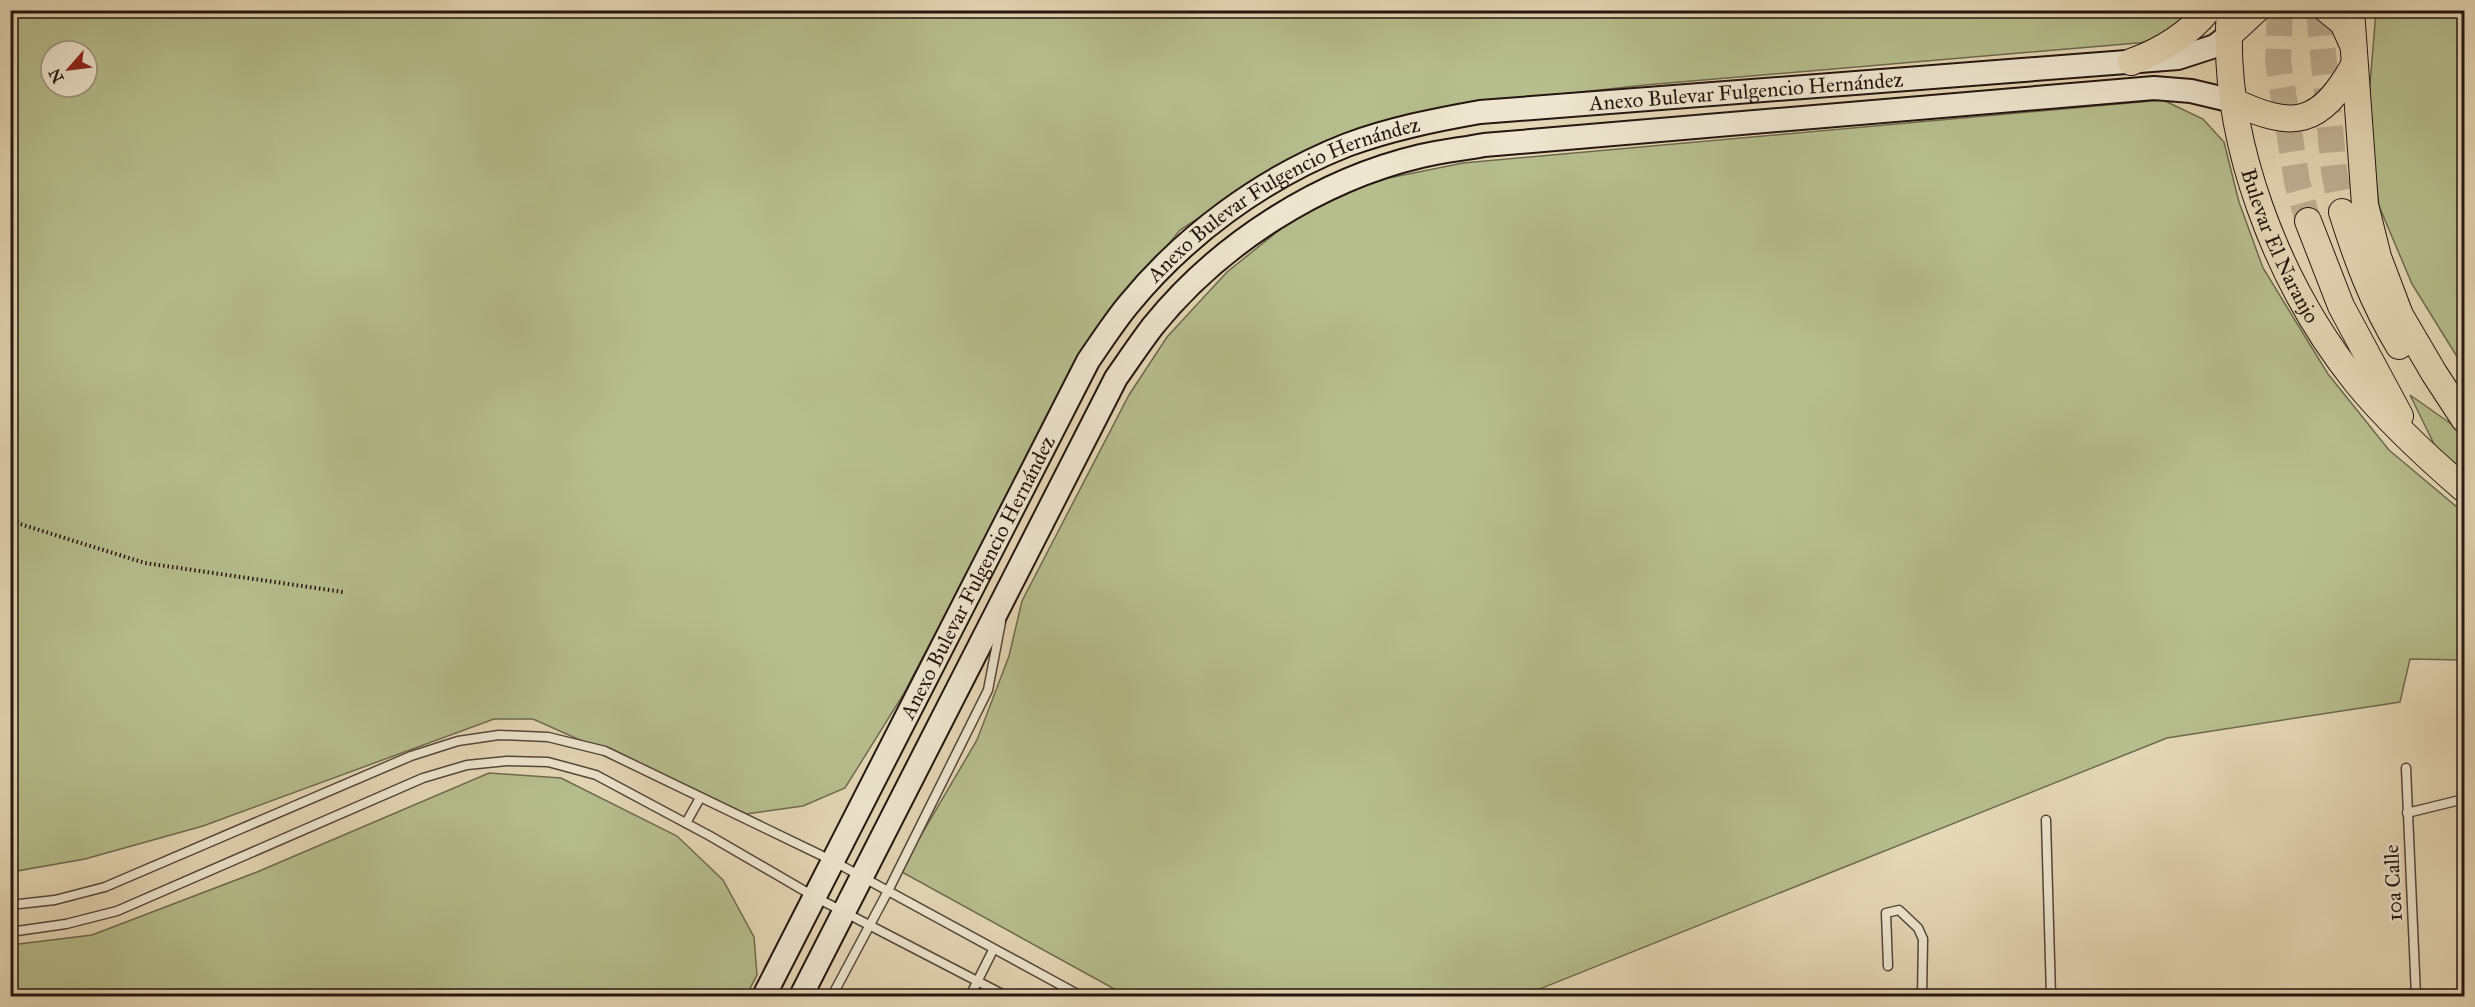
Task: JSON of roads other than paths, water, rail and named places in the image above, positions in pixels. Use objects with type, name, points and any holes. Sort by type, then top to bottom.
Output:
[{"type":"main road","points":[[2131,62],[2147,56],[2178,38],[2208,10]]},
{"type":"main road","name":"Bulevar El Naranjo","points":[[2230,10],[2228,36],[2233,100],[2250,172],[2266,224],[2298,292],[2356,382],[2384,415],[2464,489]]},
{"type":"main road","points":[[2228,36],[2256,10]]},
{"type":"main road","points":[[2233,100],[2256,112],[2277,118],[2298,118],[2319,110],[2336,96],[2353,54],[2343,23],[2327,10]]},
{"type":"main road","points":[[2351,10],[2365,205],[2378,257],[2400,315],[2452,403],[2464,419]]},
{"type":"main road","name":"Anexo Bulevar Fulgencio Hernández","points":[[764,996],[1088,361],[1128,305],[1175,255],[1227,211],[1285,174],[1347,145],[1412,125],[1480,112],[2178,58],[2215,46],[2228,36]]},
{"type":"main road","name":"Anexo Bulevar Fulgencio Hernández","points":[[801,996],[1116,378],[1153,326],[1197,279],[1246,238],[1301,203],[1359,176],[1420,156],[1484,145],[2154,88],[2191,91],[2233,100]]},
{"type":"main road","points":[[2342,212],[2359,266],[2403,354],[2446,408],[2464,424]]},
{"type":"main road","name":"Bulevar El Naranjo","points":[[2308,221],[2355,336],[2416,445]]},
{"type":"lane","points":[[832,996],[888,891],[988,690],[1008,586]]},
{"type":"lane","points":[[10,905],[55,900],[105,887],[411,756],[458,741],[499,735],[548,736],[605,751],[833,861],[1081,996]]},
{"type":"lane","points":[[10,932],[66,924],[117,911],[423,778],[467,765],[507,761],[548,762],[596,775],[815,897],[1006,996]]},
{"type":"lane","name":"10a Calle","points":[[2406,768],[2416,996]]},
{"type":"lane","points":[[686,824],[700,798]]},
{"type":"lane","points":[[2407,813],[2464,799]]},
{"type":"lane","points":[[2046,820],[2050,996]]},
{"type":"lane","points":[[1888,966],[1886,913],[1899,910],[1918,928],[1923,939],[1922,996]]},
{"type":"lane","points":[[970,996],[993,950]]},
{"type":"tunnel","points":[[2280,10],[2278,61],[2297,182],[2308,221]]},
{"type":"tunnel","points":[[2319,10],[2334,171],[2342,212]]}]
